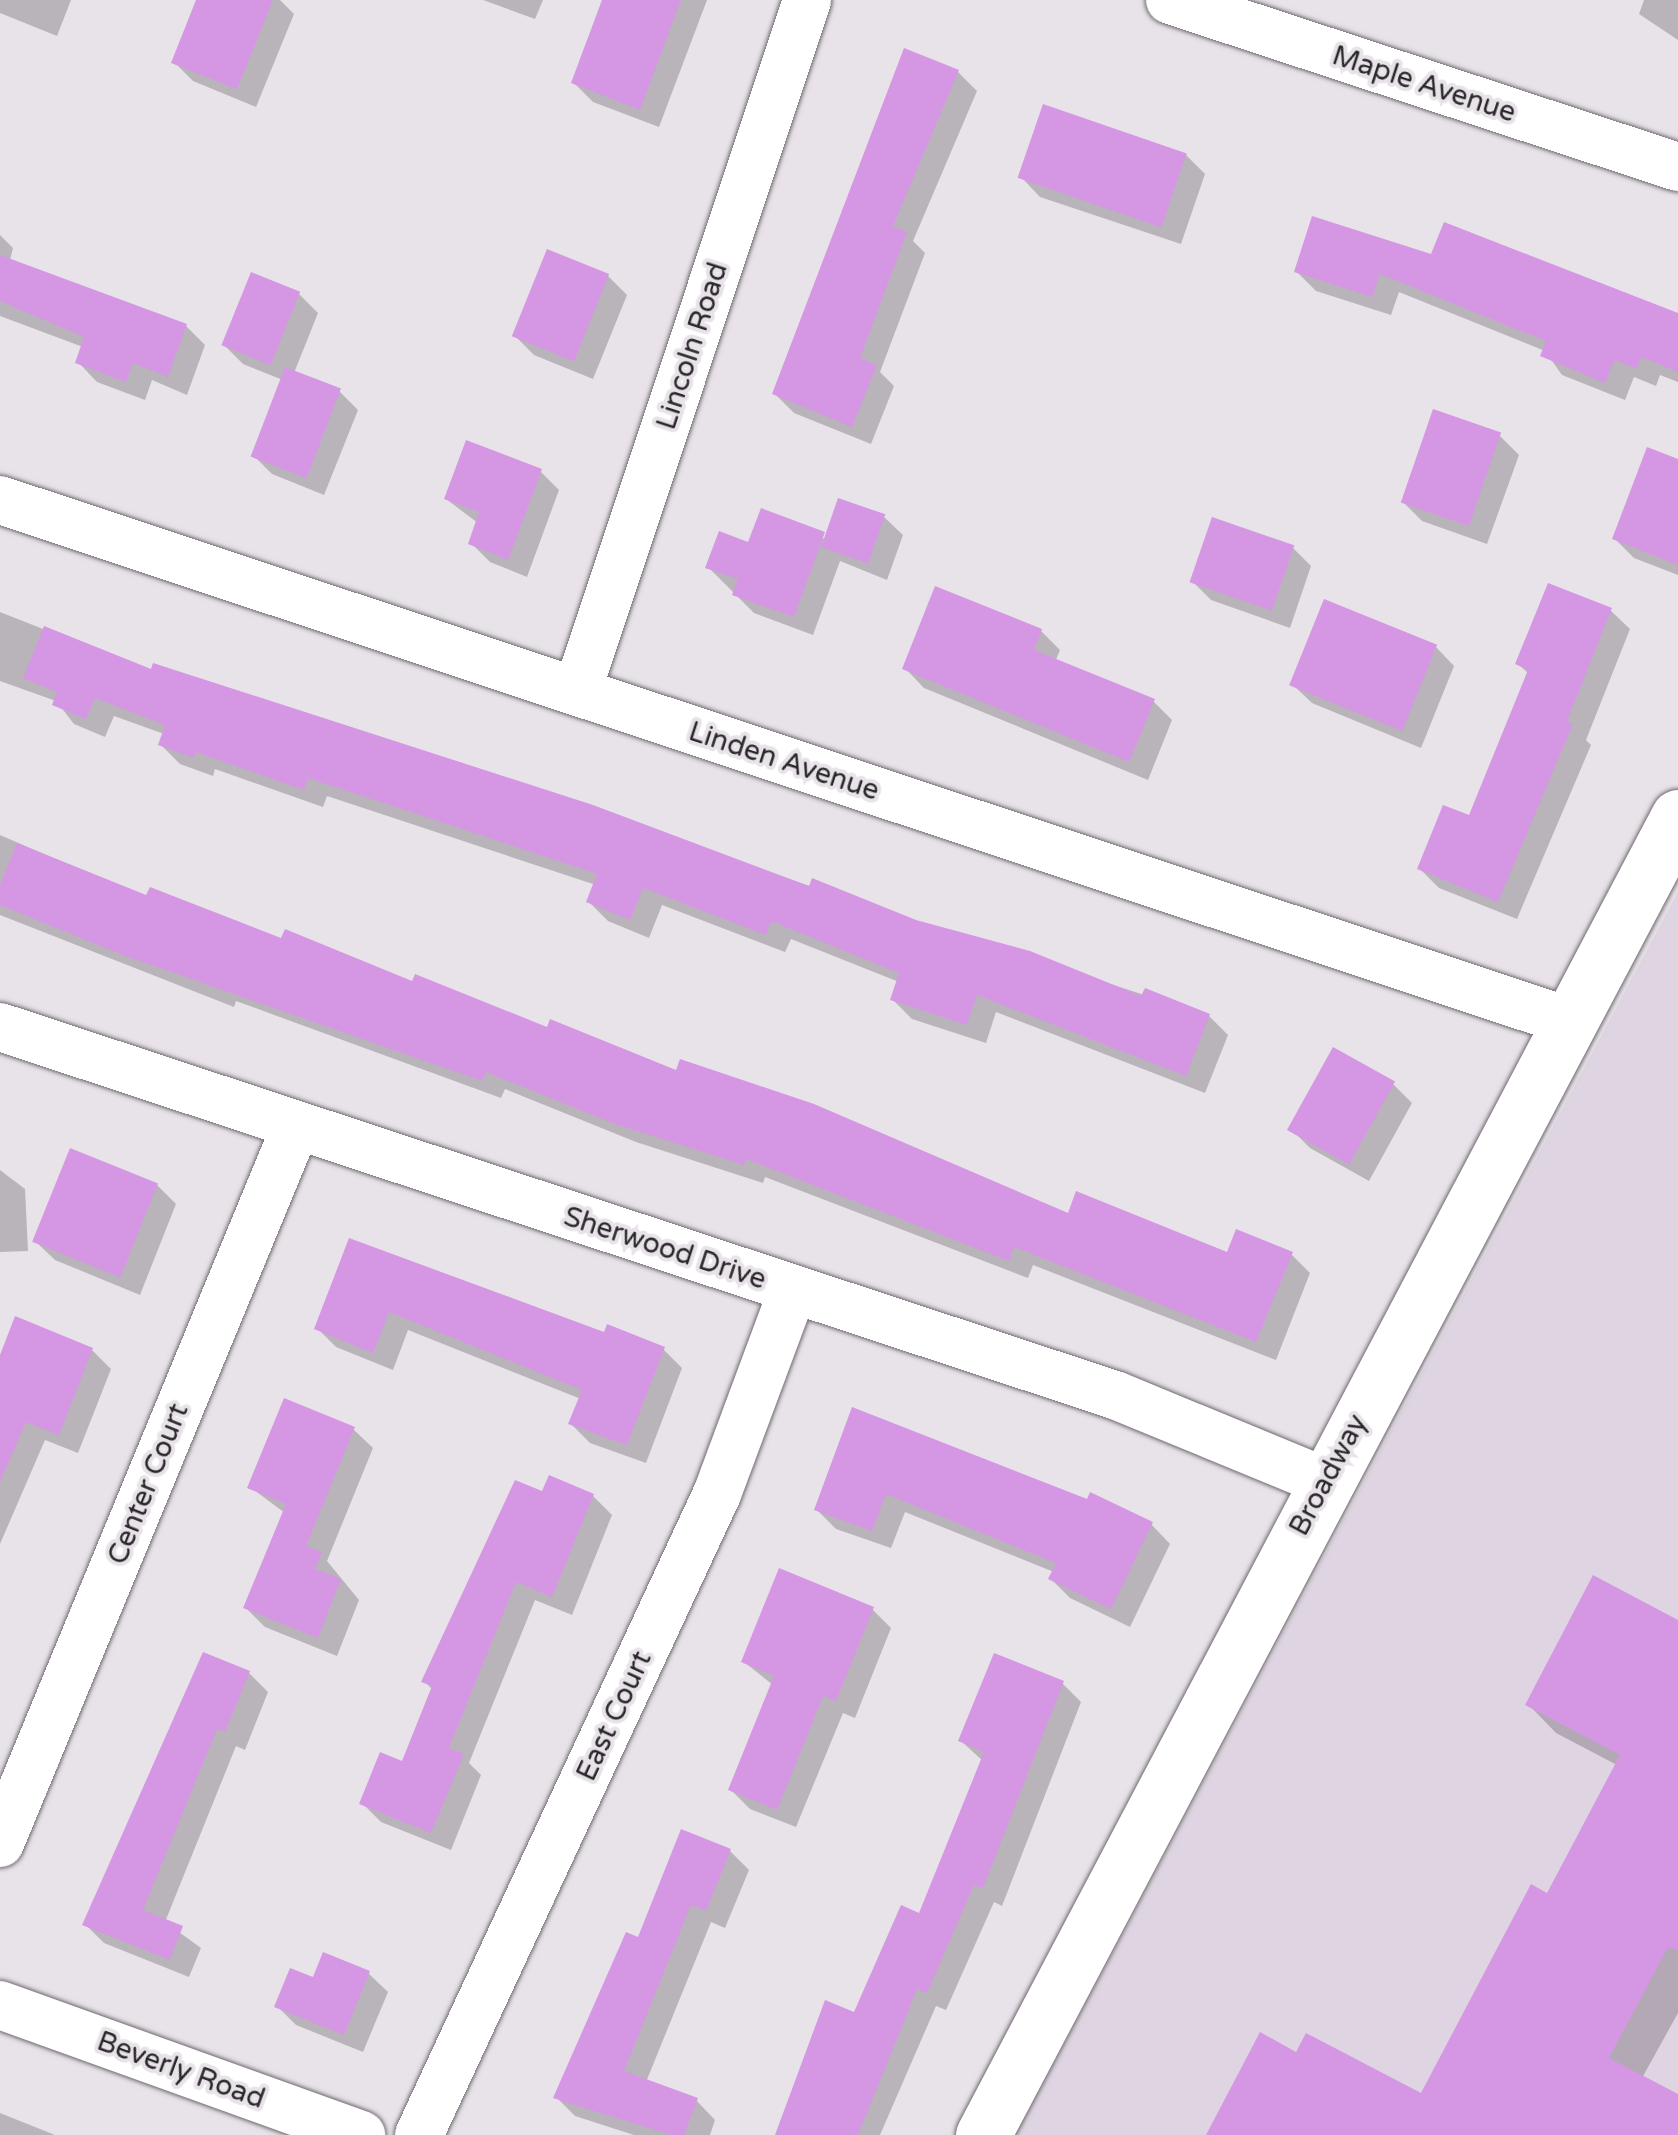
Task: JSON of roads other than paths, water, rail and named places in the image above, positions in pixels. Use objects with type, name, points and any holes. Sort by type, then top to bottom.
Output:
[{"type":"main road","name":"Broadway","points":[[982,2135],[1678,817]]},
{"type":"street","name":"Lincoln Road","points":[[578,692],[807,0]]},
{"type":"street","name":"Maple Avenue","points":[[1170,0],[1678,167]]},
{"type":"street","name":"Linden Avenue","points":[[0,500],[1568,1021]]},
{"type":"street","name":"Sherwood Drive","points":[[0,1027],[1115,1395],[1324,1482]]},
{"type":"street","name":"Center Court","points":[[0,1843],[296,1126]]},
{"type":"street","name":"East Court","points":[[418,2135],[717,1494],[793,1290]]},
{"type":"street","name":"Beverly Road","points":[[0,2005],[361,2135]]}]
